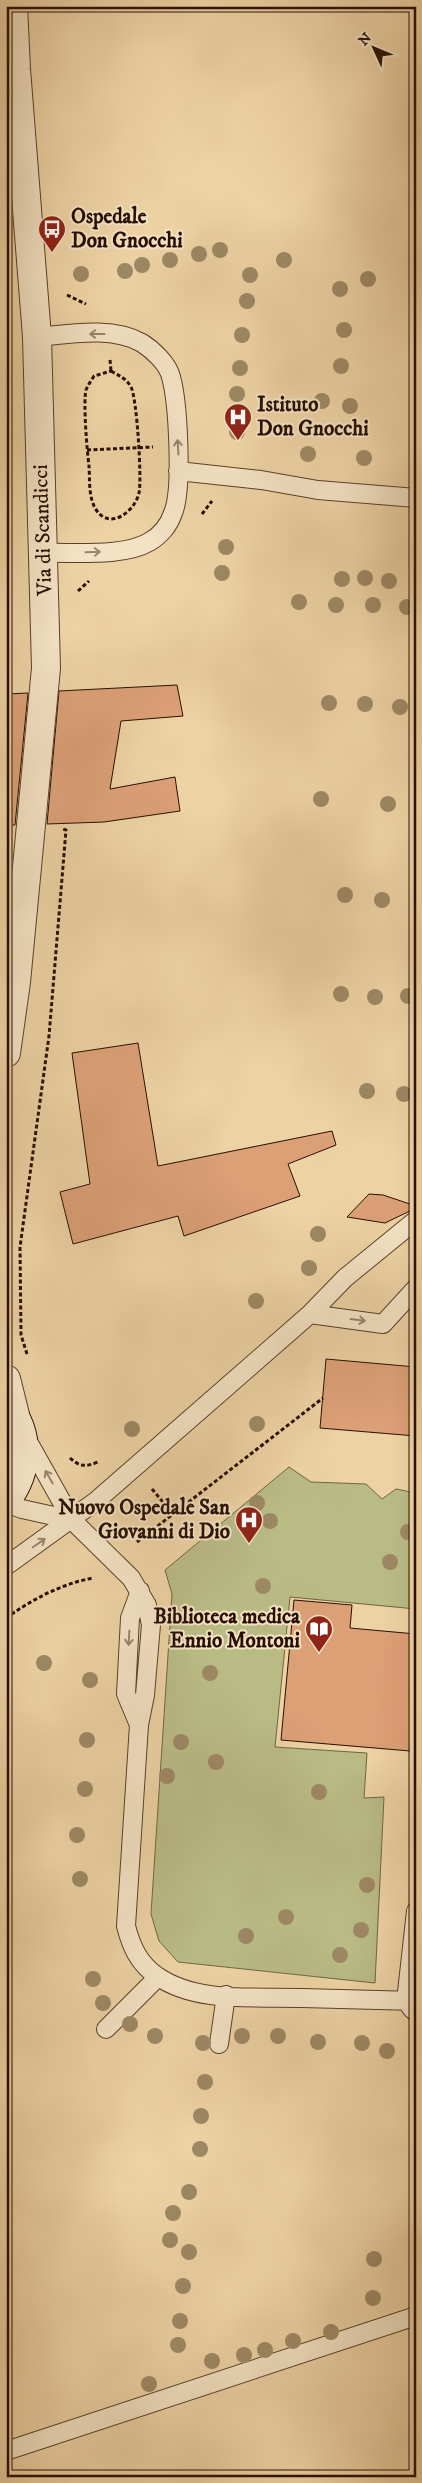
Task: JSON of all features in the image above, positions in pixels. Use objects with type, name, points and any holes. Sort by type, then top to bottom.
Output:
[{"type":"street","name":"Via di Scandicci","points":[[6,1053],[16,982],[46,668],[37,337],[16,69],[13,6]]},
{"type":"street","points":[[6,1379],[24,1462],[14,1491],[6,1502]]},
{"type":"lane","points":[[37,337],[107,334],[136,341],[156,355],[171,377],[178,471],[174,512],[168,524],[150,541],[123,550],[44,553]]},
{"type":"lane","points":[[178,471],[252,479],[318,490],[416,498]]},
{"type":"lane","points":[[6,1566],[72,1520],[310,1314],[345,1278],[416,1220]]},
{"type":"lane","points":[[310,1314],[383,1324],[416,1288]]},
{"type":"lane","points":[[14,1417],[72,1520],[131,1578],[140,1591],[130,1618],[126,1694],[139,1725],[126,1926],[136,1954],[146,1968],[158,1977],[193,1992],[412,2005],[416,1911]]},
{"type":"lane","points":[[6,1502],[22,1510],[72,1520]]},
{"type":"lane","points":[[106,2029],[158,1977]]},
{"type":"lane","points":[[219,2044],[226,1995]]},
{"type":"lane","points":[[6,2451],[416,2316]]},
{"type":"path","points":[[110,371],[126,379],[132,389],[138,449],[139,494],[130,512],[119,518],[109,518],[97,512],[92,498],[87,450],[86,390],[94,376],[110,371]]},
{"type":"path","points":[[87,450],[138,449],[158,446]]},
{"type":"path","points":[[201,516],[210,503],[216,499]]},
{"type":"path","points":[[76,596],[78,589],[97,578]]},
{"type":"path","points":[[29,1362],[21,1335],[20,1246],[49,1036],[66,830],[60,828]]},
{"type":"path","points":[[137,1542],[323,1398]]},
{"type":"path","points":[[68,1456],[77,1464],[88,1467],[119,1451],[174,1514]]},
{"type":"path","points":[[6,1618],[34,1599],[57,1588],[77,1581],[95,1578]]},
{"type":"green space","points":[[289,1467],[311,1482],[366,1484],[382,1499],[396,1489],[416,1493],[416,1609],[290,1597],[275,1747],[367,1753],[364,1798],[384,1797],[375,1983],[178,1962],[159,1941],[151,1914],[172,1594],[165,1570]]},
{"type":"building","points":[[177,685],[183,716],[121,721],[110,789],[175,777],[180,811],[104,822],[47,824],[59,691]]},
{"type":"building","points":[[28,693],[15,825],[6,825],[6,694]]},
{"type":"building","points":[[138,1043],[158,1166],[332,1131],[336,1145],[288,1164],[300,1196],[184,1236],[178,1216],[73,1244],[60,1192],[90,1184],[72,1053]]},
{"type":"building","points":[[369,1194],[383,1195],[416,1206],[416,1208],[385,1223],[347,1217]]},
{"type":"building","points":[[326,1359],[416,1367],[416,1436],[320,1428]]},
{"type":"building","points":[[294,1600],[352,1605],[350,1628],[416,1634],[416,1731],[411,1731],[410,1751],[281,1740]]},
{"type":"place","name":"Ospedale Don Gnocchi","points":[[52,253]]},
{"type":"place","name":"Istituto Don Gnocchi","points":[[238,441]]},
{"type":"place","name":"Nuovo Ospedale San Giovanni di Dio","points":[[249,1544]]},
{"type":"place","name":"Biblioteca medica Ennio Montoni","points":[[319,1653]]}]
